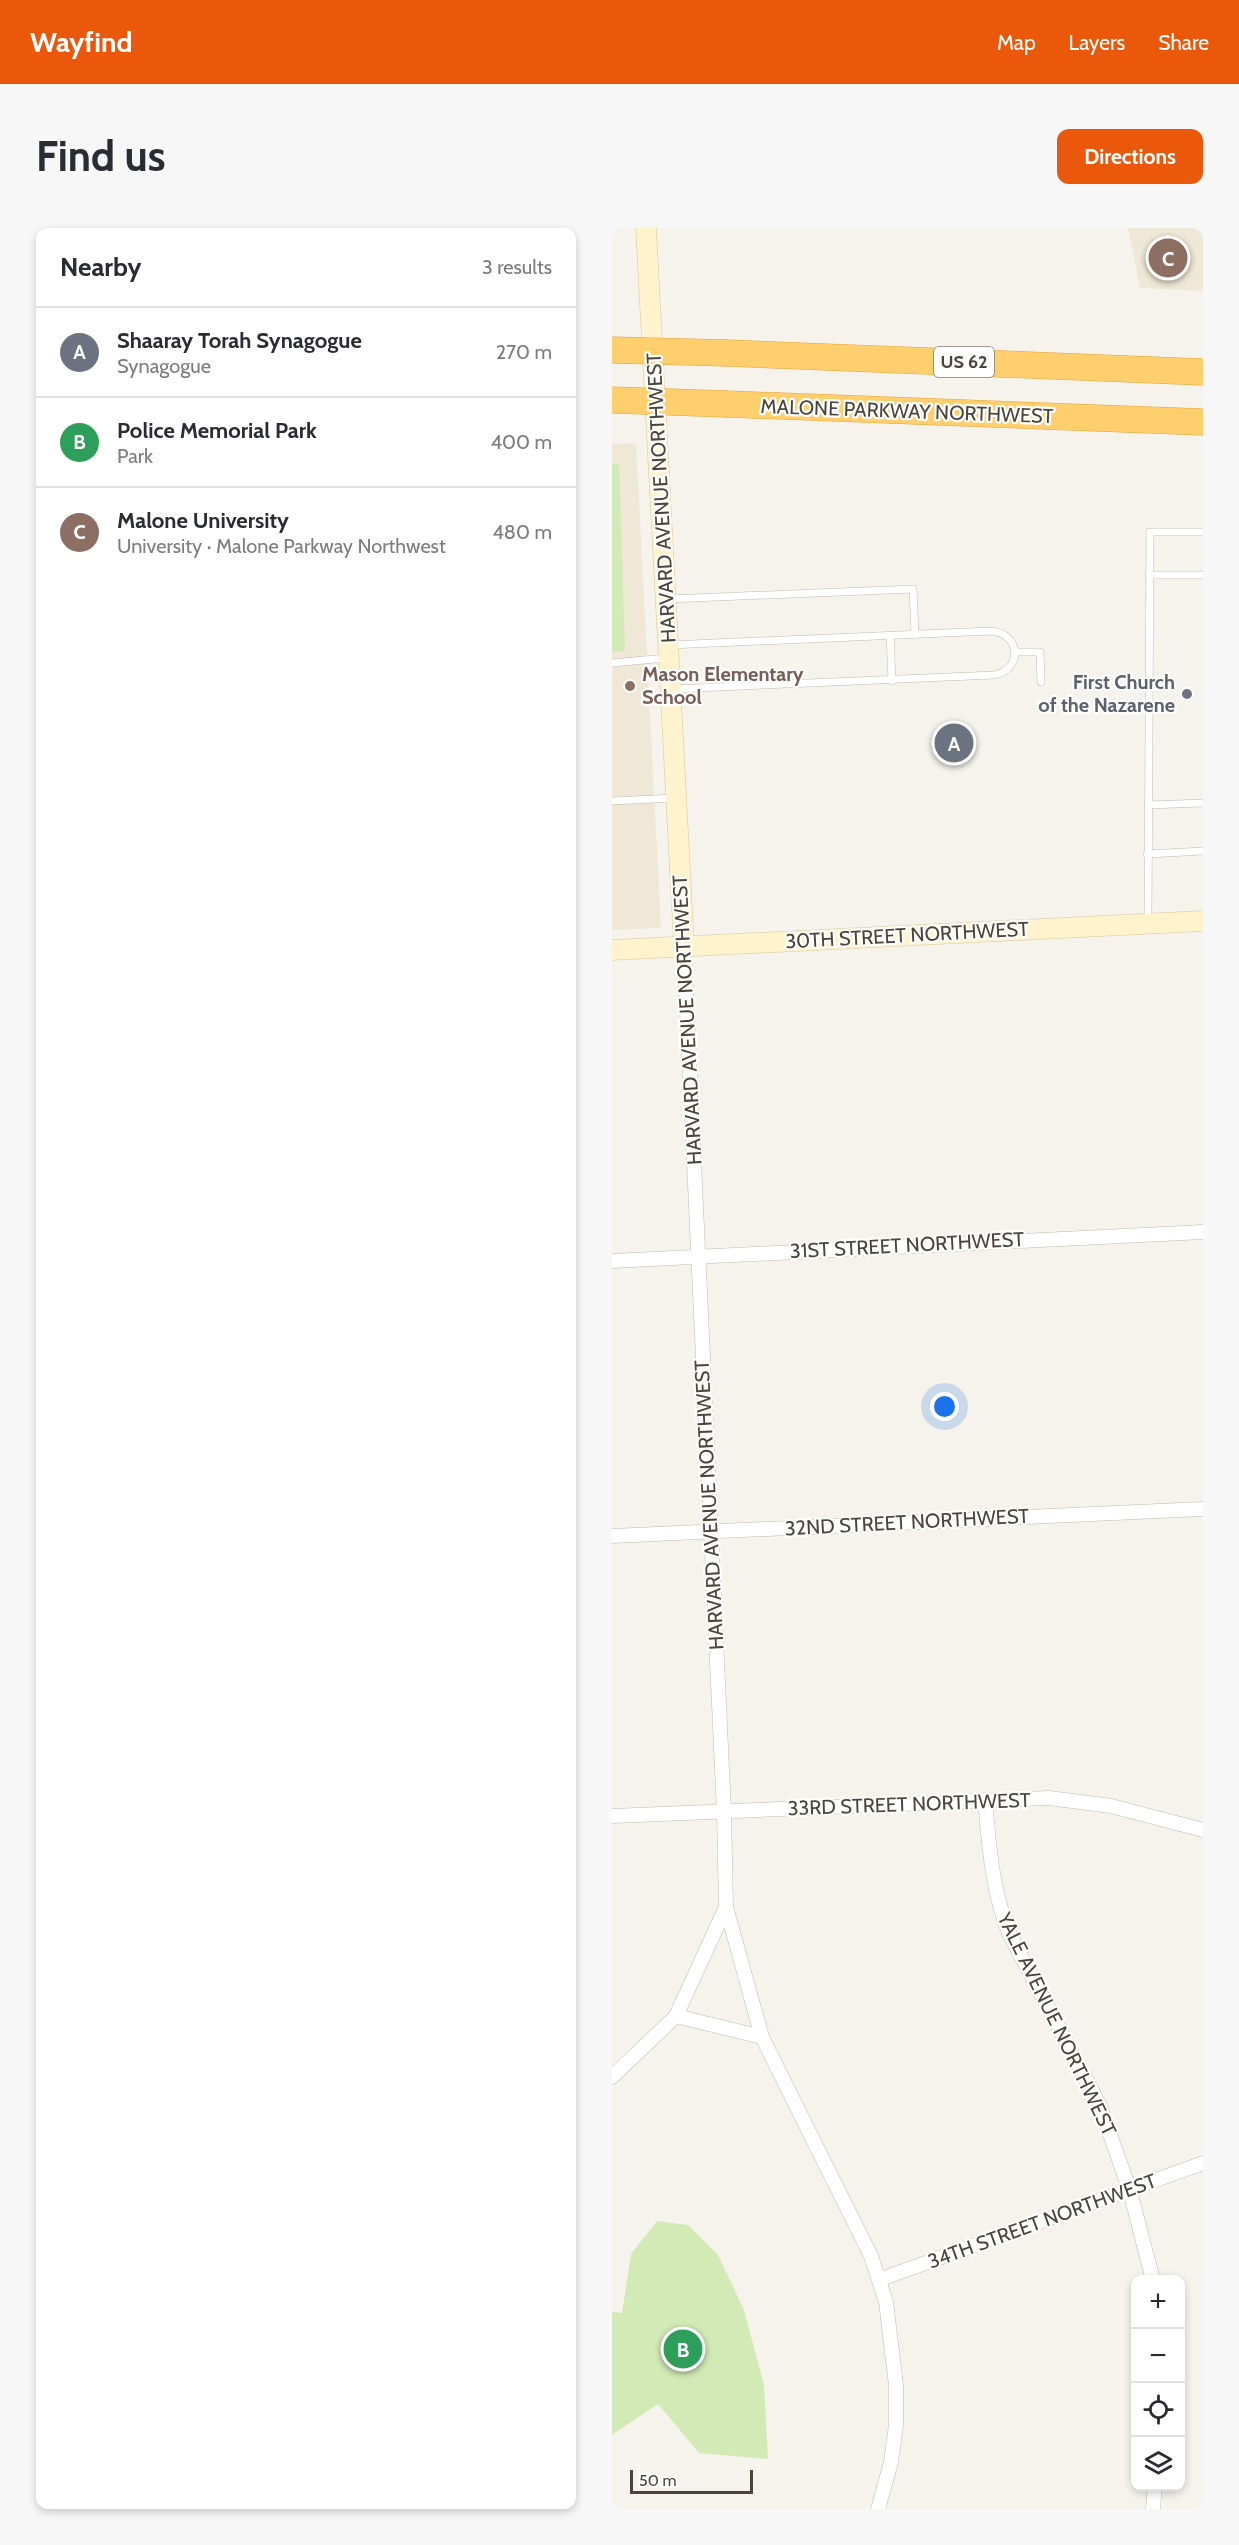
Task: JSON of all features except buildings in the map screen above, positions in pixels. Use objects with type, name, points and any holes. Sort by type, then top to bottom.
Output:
[{"type":"highway","name":"US 62","points":[[612,350],[1203,372]]},
{"type":"highway","name":"MALONE PARKWAY NORTHWEST","points":[[612,400],[1203,422]]},
{"type":"street","name":"HARVARD AVENUE NORTHWEST","points":[[646,228],[684,946],[724,1812],[726,1907]]},
{"type":"street","name":"30TH STREET NORTHWEST","points":[[612,950],[1203,921]]},
{"type":"street","name":"31ST STREET NORTHWEST","points":[[612,1261],[1203,1232]]},
{"type":"street","name":"32ND STREET NORTHWEST","points":[[612,1536],[1203,1509]]},
{"type":"street","name":"33RD STREET NORTHWEST","points":[[612,1816],[1049,1798],[1081,1801],[1165,1818],[1203,1830]]},
{"type":"street","name":"YALE AVENUE NORTHWEST","points":[[985,1800],[994,1885],[1000,1909],[1009,1933],[1100,2106],[1130,2191],[1152,2275]]},
{"type":"street","points":[[612,2077],[676,2016],[726,1907]]},
{"type":"street","points":[[726,1907],[762,2037],[872,2256],[886,2302],[896,2385],[896,2425],[891,2462],[878,2509]]},
{"type":"street","points":[[676,2016],[762,2037]]},
{"type":"street","name":"34TH STREET NORTHWEST","points":[[880,2279],[1203,2163]]},
{"type":"street","points":[[1153,2509],[1155,2491]]},
{"type":"lane","points":[[1148,923],[1150,532],[1203,532]]},
{"type":"lane","points":[[1149,575],[1203,575]]},
{"type":"lane","points":[[666,599],[913,589],[915,634]]},
{"type":"lane","points":[[612,663],[669,651],[890,635],[996,631],[1010,639],[1016,652],[1012,665],[999,674],[892,681],[671,689]]},
{"type":"lane","points":[[890,635],[892,681]]},
{"type":"lane","points":[[1016,652],[1040,652],[1041,682]]},
{"type":"lane","points":[[612,801],[676,798]]},
{"type":"lane","points":[[1148,805],[1203,803]]},
{"type":"lane","points":[[1147,854],[1203,851]]},
{"type":"shaded area","points":[[1128,228],[1203,228],[1203,291],[1140,288]]},
{"type":"shaded area","name":"Mason Elementary School","points":[[636,443],[661,928],[612,930],[612,444]]},
{"type":"green space","points":[[612,464],[619,464],[625,651],[612,652]]},
{"type":"green space","points":[[657,2221],[688,2225],[718,2255],[744,2310],[764,2385],[768,2459],[699,2453],[658,2404],[612,2435],[612,2312],[622,2313],[631,2254]]},
{"type":"place","name":"Malone University","points":[[1168,258]]},
{"type":"place","name":"Mason Elementary School","points":[[630,686]]},
{"type":"place","name":"First Church of the Nazarene","points":[[1187,694]]},
{"type":"place","name":"Shaaray Torah Synagogue","points":[[954,743]]},
{"type":"place","name":"Police Memorial Park","points":[[683,2349]]}]
